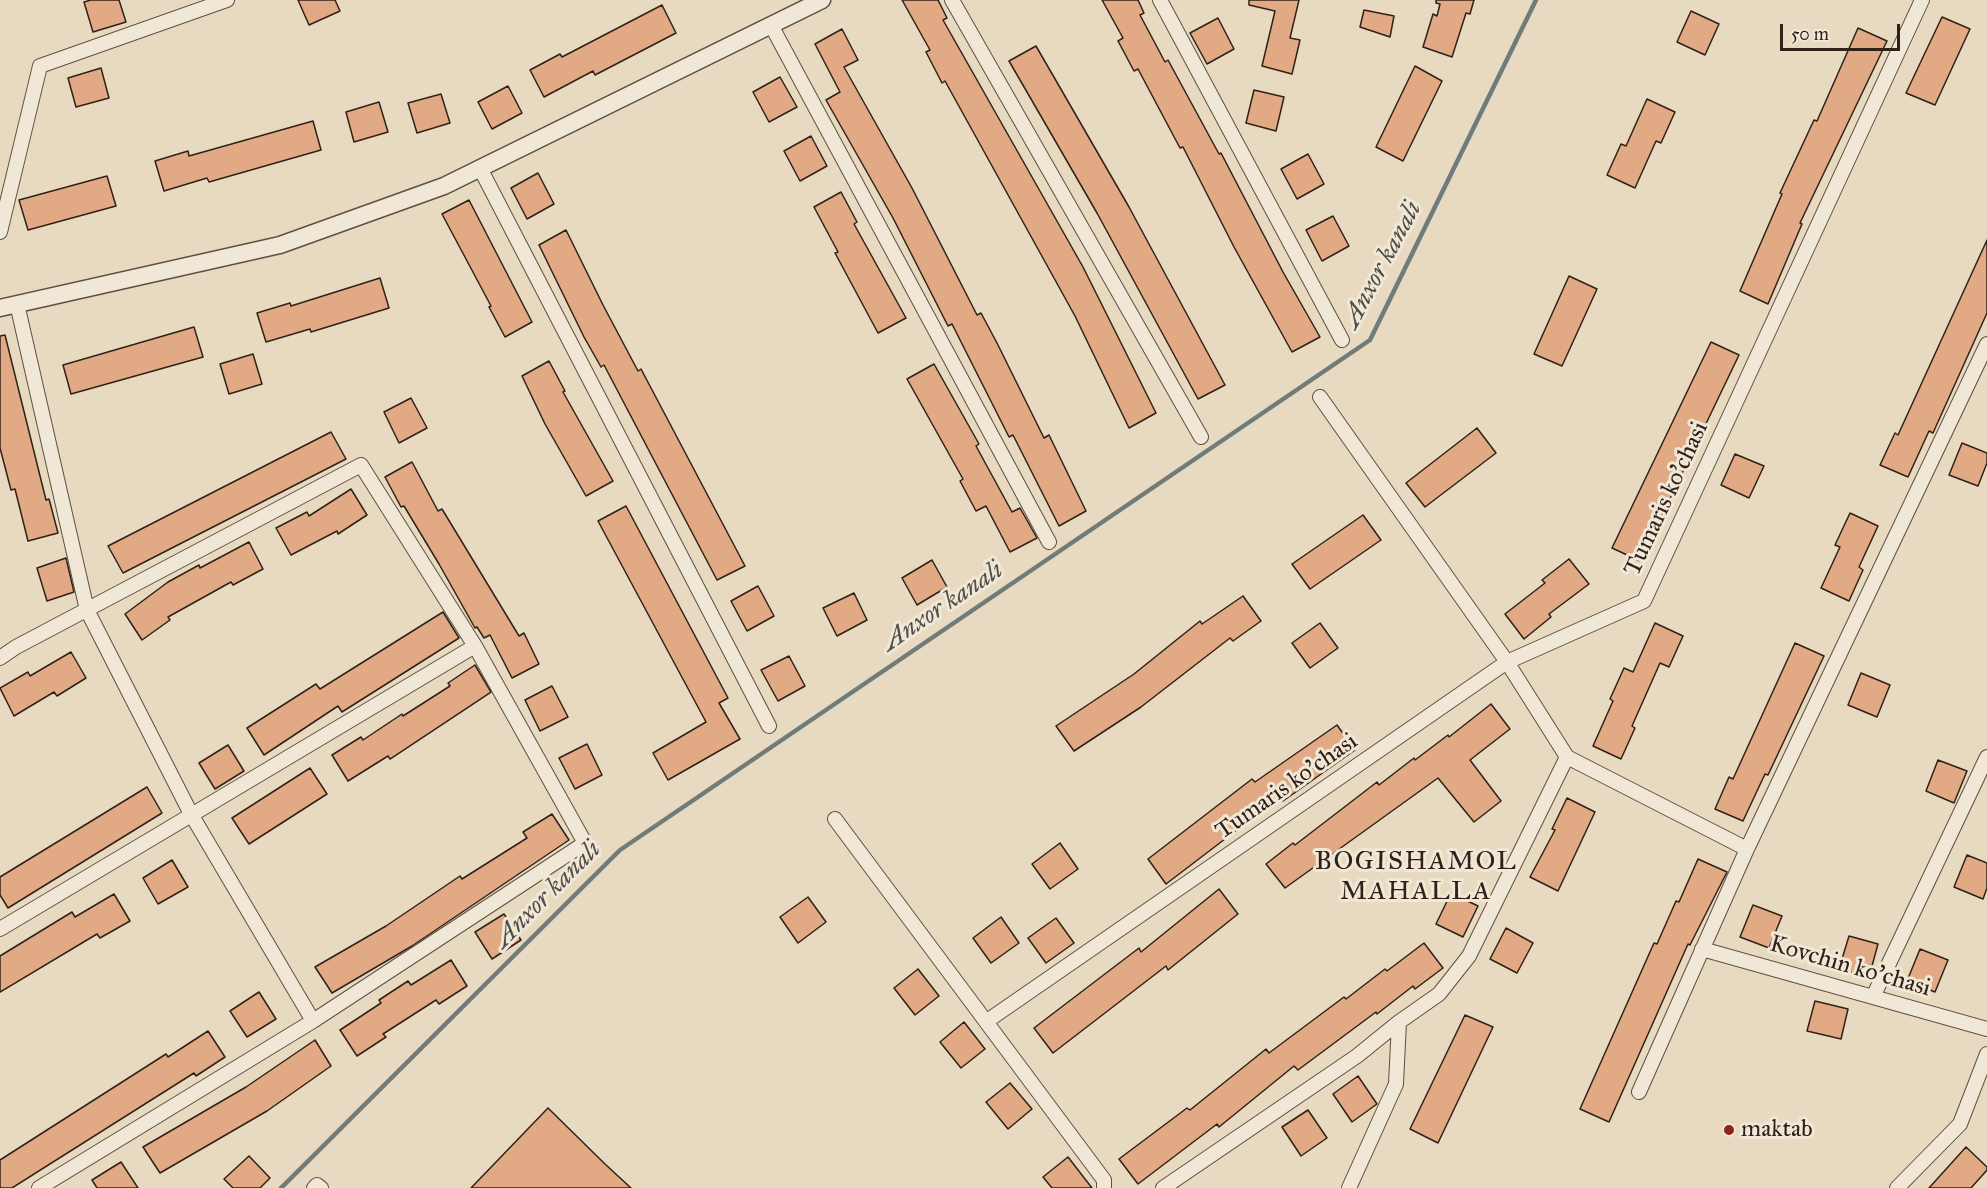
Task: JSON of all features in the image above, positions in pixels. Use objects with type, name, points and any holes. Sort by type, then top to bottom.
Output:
[{"type":"street","points":[[0,232],[40,66],[224,0]]},
{"type":"street","points":[[0,308],[280,245],[444,186],[822,0]]},
{"type":"street","points":[[952,0],[1202,437]]},
{"type":"street","points":[[1160,0],[1342,340]]},
{"type":"street","name":"Tumaris ko'chasi","points":[[987,1021],[1508,662],[1644,601],[1922,0]]},
{"type":"street","points":[[771,25],[1049,542]]},
{"type":"street","points":[[480,168],[769,726]]},
{"type":"street","points":[[17,304],[87,610],[191,814],[314,1021]]},
{"type":"street","points":[[1639,1092],[1747,849],[1987,344]]},
{"type":"street","points":[[1320,397],[1508,662],[1567,757],[1747,849]]},
{"type":"street","points":[[0,658],[15,647],[361,465],[476,646],[585,843],[314,1021],[39,1188]]},
{"type":"street","points":[[0,929],[476,646]]},
{"type":"street","points":[[1163,1188],[1358,1056],[1399,1022],[1439,994],[1469,956],[1567,757]]},
{"type":"street","points":[[1873,997],[1987,757]]},
{"type":"street","points":[[835,819],[1104,1180],[1104,1188]]},
{"type":"street","name":"Kovchin ko'chasi","points":[[1702,950],[1987,1029]]},
{"type":"street","points":[[1349,1188],[1396,1084],[1399,1022]]},
{"type":"street","points":[[1897,1188],[1960,1124],[1987,1054]]},
{"type":"street","points":[[314,1188],[317,1185],[321,1188]]},
{"type":"building","points":[[119,0],[126,22],[93,32],[84,2]]},
{"type":"building","points":[[298,0],[335,0],[340,11],[309,25]]},
{"type":"building","points":[[902,0],[938,0],[947,18],[943,20],[1083,267],[1156,413],[1129,428],[1075,316],[945,81],[942,83],[926,52],[930,50]]},
{"type":"building","points":[[1102,0],[1138,0],[1144,13],[1140,15],[1165,62],[1168,60],[1219,154],[1221,153],[1320,337],[1292,352],[1234,247],[1183,147],[1180,148],[1138,69],[1134,71],[1118,41],[1123,38]]},
{"type":"building","points":[[1249,0],[1299,0],[1290,38],[1300,40],[1292,74],[1262,66],[1275,11],[1249,5]]},
{"type":"building","points":[[1436,0],[1474,0],[1470,14],[1466,13],[1452,57],[1423,47],[1433,14],[1437,16],[1440,4],[1436,3]]},
{"type":"building","points":[[662,5],[676,33],[595,75],[593,71],[544,97],[530,70],[560,54],[562,57]]},
{"type":"building","points":[[1364,10],[1394,16],[1390,37],[1360,27]]},
{"type":"building","points":[[1691,11],[1719,24],[1705,55],[1677,42]]},
{"type":"building","points":[[1942,17],[1970,29],[1935,105],[1906,93]]},
{"type":"building","points":[[1218,18],[1234,49],[1207,64],[1190,33]]},
{"type":"building","points":[[1858,28],[1887,41],[1800,223],[1802,224],[1768,304],[1740,291],[1782,194],[1780,193],[1814,120],[1817,121]]},
{"type":"building","points":[[842,29],[858,60],[844,67],[912,188],[977,315],[981,313],[1044,438],[1049,435],[1086,511],[1059,526],[1013,435],[1009,437],[952,324],[948,326],[893,218],[826,100],[840,92],[815,44]]},
{"type":"building","points":[[1036,46],[1129,207],[1225,385],[1198,399],[1097,213],[1009,61]]},
{"type":"building","points":[[1415,66],[1442,81],[1403,161],[1376,147]]},
{"type":"building","points":[[101,68],[109,98],[76,107],[68,78]]},
{"type":"building","points":[[780,77],[797,107],[769,122],[753,92]]},
{"type":"building","points":[[508,86],[522,113],[492,129],[478,102]]},
{"type":"building","points":[[1254,90],[1284,97],[1276,131],[1246,123]]},
{"type":"building","points":[[441,94],[450,123],[417,133],[408,103]]},
{"type":"building","points":[[1647,99],[1675,112],[1661,143],[1656,141],[1635,188],[1607,175],[1621,144],[1626,146]]},
{"type":"building","points":[[379,102],[388,132],[354,142],[346,112]]},
{"type":"building","points":[[313,121],[321,150],[209,182],[207,178],[164,191],[155,161],[188,151],[189,156]]},
{"type":"building","points":[[811,136],[827,166],[800,181],[784,151]]},
{"type":"building","points":[[1308,154],[1324,184],[1297,199],[1281,169]]},
{"type":"building","points":[[538,173],[554,204],[527,219],[511,188]]},
{"type":"building","points":[[107,176],[116,206],[28,230],[19,200]]},
{"type":"building","points":[[841,192],[857,222],[854,224],[906,318],[878,333],[835,253],[838,252],[814,207]]},
{"type":"building","points":[[469,200],[532,322],[505,337],[442,214]]},
{"type":"building","points":[[1333,216],[1349,246],[1322,261],[1306,230]]},
{"type":"building","points":[[566,230],[638,371],[641,369],[745,566],[717,580],[604,365],[601,367],[584,337],[539,245]]},
{"type":"building","points":[[1987,240],[1987,313],[1933,433],[1929,431],[1908,477],[1880,465],[1895,433],[1898,435]]},
{"type":"building","points":[[1569,276],[1597,289],[1562,366],[1534,354]]},
{"type":"building","points":[[380,278],[389,308],[311,332],[310,329],[266,342],[257,313],[290,303],[291,306]]},
{"type":"building","points":[[194,327],[203,357],[71,394],[63,365]]},
{"type":"building","points":[[5,335],[46,500],[49,499],[58,533],[28,541],[15,489],[11,490],[0,448],[0,336]]},
{"type":"building","points":[[1711,342],[1739,355],[1640,561],[1612,548]]},
{"type":"building","points":[[253,354],[262,384],[229,394],[220,364]]},
{"type":"building","points":[[549,361],[565,391],[563,392],[613,481],[586,496],[545,424],[522,376]]},
{"type":"building","points":[[934,364],[979,444],[976,446],[1012,512],[1020,508],[1037,538],[1010,552],[986,506],[976,511],[960,481],[963,479],[907,379]]},
{"type":"building","points":[[411,398],[427,428],[399,443],[384,412]]},
{"type":"building","points":[[1477,428],[1496,453],[1425,507],[1406,483]]},
{"type":"building","points":[[331,432],[346,459],[123,573],[108,546]]},
{"type":"building","points":[[1962,443],[1987,453],[1987,463],[1978,486],[1949,475]]},
{"type":"building","points":[[1735,454],[1764,466],[1749,498],[1721,485]]},
{"type":"building","points":[[412,462],[438,511],[442,509],[519,636],[524,633],[539,664],[512,678],[490,635],[484,638],[477,627],[475,628],[439,564],[404,506],[401,507],[385,477]]},
{"type":"building","points":[[351,489],[367,515],[338,534],[337,531],[291,555],[276,528],[307,512],[309,516]]},
{"type":"building","points":[[626,506],[728,698],[719,703],[740,739],[668,780],[653,753],[706,722],[598,521]]},
{"type":"building","points":[[1850,513],[1878,526],[1859,567],[1863,570],[1849,601],[1821,588],[1840,547],[1835,545]]},
{"type":"building","points":[[1363,515],[1381,540],[1310,589],[1292,564]]},
{"type":"building","points":[[249,542],[263,569],[233,585],[231,582],[168,617],[170,620],[142,640],[125,614],[168,582]]},
{"type":"building","points":[[66,558],[74,592],[47,601],[37,568]]},
{"type":"building","points":[[1569,559],[1589,584],[1549,614],[1551,617],[1524,639],[1505,614],[1545,583],[1542,580]]},
{"type":"building","points":[[932,560],[947,587],[917,605],[902,578]]},
{"type":"building","points":[[758,586],[774,616],[747,631],[731,601]]},
{"type":"building","points":[[854,593],[867,620],[837,636],[823,608]]},
{"type":"building","points":[[1243,596],[1261,621],[1233,641],[1230,638],[1141,707],[1074,751],[1056,726],[1134,674],[1200,621],[1202,624]]},
{"type":"building","points":[[443,612],[459,638],[342,712],[338,706],[264,755],[247,728],[316,684],[320,689]]},
{"type":"building","points":[[1320,623],[1338,648],[1310,668],[1292,643]]},
{"type":"building","points":[[1655,623],[1683,636],[1669,667],[1660,663],[1632,726],[1635,728],[1621,759],[1593,746],[1613,701],[1610,699],[1624,668],[1633,672]]},
{"type":"building","points":[[1795,643],[1824,656],[1768,775],[1765,774],[1743,821],[1715,809],[1729,777],[1733,779]]},
{"type":"building","points":[[71,652],[86,678],[57,696],[54,692],[14,716],[0,688],[28,672],[30,676]]},
{"type":"building","points":[[789,656],[805,686],[778,701],[761,670]]},
{"type":"building","points":[[475,665],[491,692],[390,759],[388,756],[348,781],[332,755],[361,737],[363,740],[402,714],[403,716],[450,686],[448,683]]},
{"type":"building","points":[[1861,673],[1890,685],[1877,717],[1848,705]]},
{"type":"building","points":[[552,686],[568,717],[540,731],[525,700]]},
{"type":"building","points":[[1491,704],[1510,729],[1470,760],[1501,801],[1474,822],[1438,778],[1285,888],[1266,864],[1293,843],[1295,845],[1377,782],[1379,785],[1414,758],[1415,760],[1448,735],[1449,737]]},
{"type":"building","points":[[1337,725],[1355,750],[1283,801],[1280,797],[1166,884],[1148,859],[1252,779],[1255,782]]},
{"type":"building","points":[[587,744],[602,775],[575,789],[559,758]]},
{"type":"building","points":[[228,745],[244,771],[215,789],[199,763]]},
{"type":"building","points":[[1938,760],[1967,771],[1954,803],[1926,791]]},
{"type":"building","points":[[310,768],[327,794],[249,844],[232,818]]},
{"type":"building","points":[[147,787],[162,813],[8,908],[0,895],[0,877]]},
{"type":"building","points":[[1567,798],[1595,812],[1558,891],[1530,877],[1555,830],[1552,829]]},
{"type":"building","points":[[552,814],[569,840],[412,946],[332,993],[315,967],[386,926],[460,876],[462,879],[527,838],[523,832]]},
{"type":"building","points":[[1060,843],[1078,869],[1050,889],[1032,864]]},
{"type":"building","points":[[1967,855],[1987,863],[1987,888],[1983,899],[1954,887]]},
{"type":"building","points":[[1698,859],[1727,872],[1690,945],[1688,944],[1609,1122],[1580,1109],[1654,943],[1657,944],[1676,901],[1679,902]]},
{"type":"building","points":[[172,860],[188,887],[158,904],[143,878]]},
{"type":"building","points":[[1219,889],[1238,914],[1168,970],[1166,966],[1053,1053],[1034,1028],[1139,948],[1141,952]]},
{"type":"building","points":[[1451,893],[1478,906],[1463,937],[1436,924]]},
{"type":"building","points":[[114,894],[130,921],[100,938],[97,934],[0,992],[0,956],[72,912],[75,917]]},
{"type":"building","points":[[808,897],[826,922],[798,943],[780,917]]},
{"type":"building","points":[[1753,905],[1782,916],[1769,948],[1740,937]]},
{"type":"building","points":[[504,914],[521,940],[492,959],[475,932]]},
{"type":"building","points":[[1001,917],[1019,943],[991,963],[973,938]]},
{"type":"building","points":[[1056,918],[1074,943],[1046,963],[1028,938]]},
{"type":"building","points":[[1506,928],[1533,943],[1517,973],[1490,959]]},
{"type":"building","points":[[1849,936],[1878,944],[1869,977],[1839,969]]},
{"type":"building","points":[[1424,943],[1443,968],[1415,989],[1413,986],[1377,1014],[1376,1012],[1298,1070],[1294,1066],[1219,1127],[1217,1124],[1138,1184],[1119,1159],[1187,1108],[1190,1110],[1266,1049],[1269,1053],[1344,997],[1346,999]]},
{"type":"building","points":[[1920,949],[1948,960],[1935,992],[1907,981]]},
{"type":"building","points":[[451,960],[467,986],[439,1004],[436,1000],[383,1034],[386,1037],[357,1056],[340,1030],[381,1003],[379,1000],[408,981],[411,985]]},
{"type":"building","points":[[918,969],[939,996],[915,1015],[894,988]]},
{"type":"building","points":[[259,992],[276,1019],[247,1037],[230,1011]]},
{"type":"building","points":[[1815,1001],[1848,1009],[1841,1039],[1807,1031]]},
{"type":"building","points":[[1465,1015],[1493,1027],[1438,1143],[1410,1129]]},
{"type":"building","points":[[964,1022],[985,1049],[961,1068],[940,1042]]},
{"type":"building","points":[[208,1031],[225,1057],[196,1076],[194,1073],[12,1188],[0,1188],[0,1160],[166,1054],[168,1057]]},
{"type":"building","points":[[315,1040],[331,1066],[267,1111],[160,1173],[143,1147],[246,1087]]},
{"type":"building","points":[[1358,1076],[1377,1104],[1352,1122],[1333,1094]]},
{"type":"building","points":[[1010,1083],[1032,1109],[1008,1129],[986,1102]]},
{"type":"building","points":[[548,1108],[605,1164],[631,1188],[471,1188]]},
{"type":"building","points":[[1308,1110],[1327,1138],[1301,1156],[1282,1127]]},
{"type":"building","points":[[1966,1147],[1987,1167],[1987,1170],[1971,1188],[1929,1188]]},
{"type":"building","points":[[249,1156],[270,1178],[260,1188],[233,1188],[224,1179]]},
{"type":"building","points":[[1068,1157],[1092,1188],[1052,1188],[1043,1177]]},
{"type":"building","points":[[121,1162],[138,1188],[97,1188],[92,1180]]},
{"type":"waterway","name":"Anxor kanali","points":[[281,1188],[620,850],[1370,340],[1536,0]]},
{"type":"place","name":"maktab","points":[[1729,1130]]},
{"type":"district","name":"BOGISHAMOL MAHALLA","points":[[1416,878]]}]
